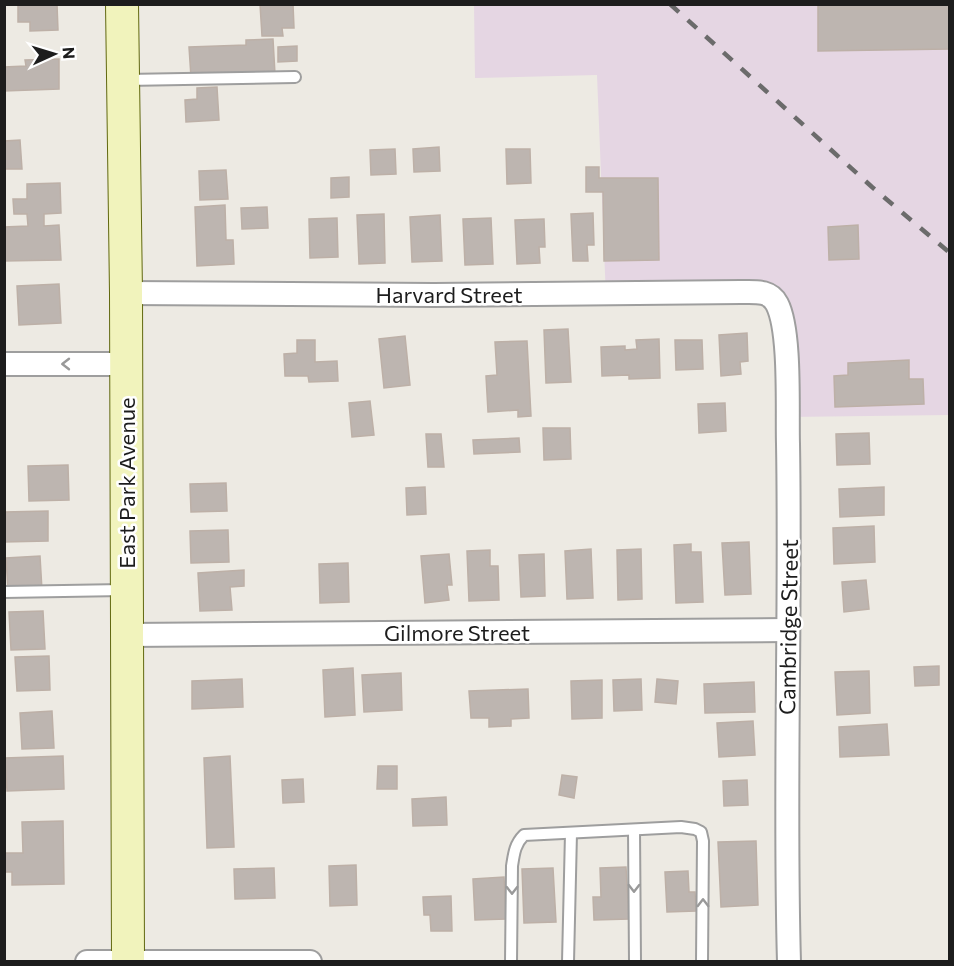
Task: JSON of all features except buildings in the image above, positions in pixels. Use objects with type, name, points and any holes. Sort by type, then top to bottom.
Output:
[{"type":"main road","name":"East Park Avenue","points":[[122,4],[126,293],[128,961]]},
{"type":"street","name":"Harvard Street","points":[[126,293],[434,295],[741,292],[764,293],[771,296]]},
{"type":"street","name":"Cambridge Street","points":[[771,296],[782,316],[786,359],[789,501],[789,962]]},
{"type":"street","points":[[4,364],[125,364]]},
{"type":"street","name":"Gilmore Street","points":[[127,635],[788,630]]},
{"type":"street","points":[[87,962],[310,962]]},
{"type":"lane","points":[[123,80],[295,77]]},
{"type":"lane","points":[[4,592],[126,590]]},
{"type":"lane","points":[[511,962],[512,866],[518,841],[524,836],[681,827],[701,832],[703,841],[702,962]]},
{"type":"lane","points":[[634,830],[635,962]]},
{"type":"lane","points":[[568,962],[571,833]]},
{"type":"shaded area","points":[[474,5],[949,5],[949,415],[788,417],[783,299],[606,298],[597,75],[475,78]]},
{"type":"railway","points":[[670,4],[872,187],[950,253]]}]
